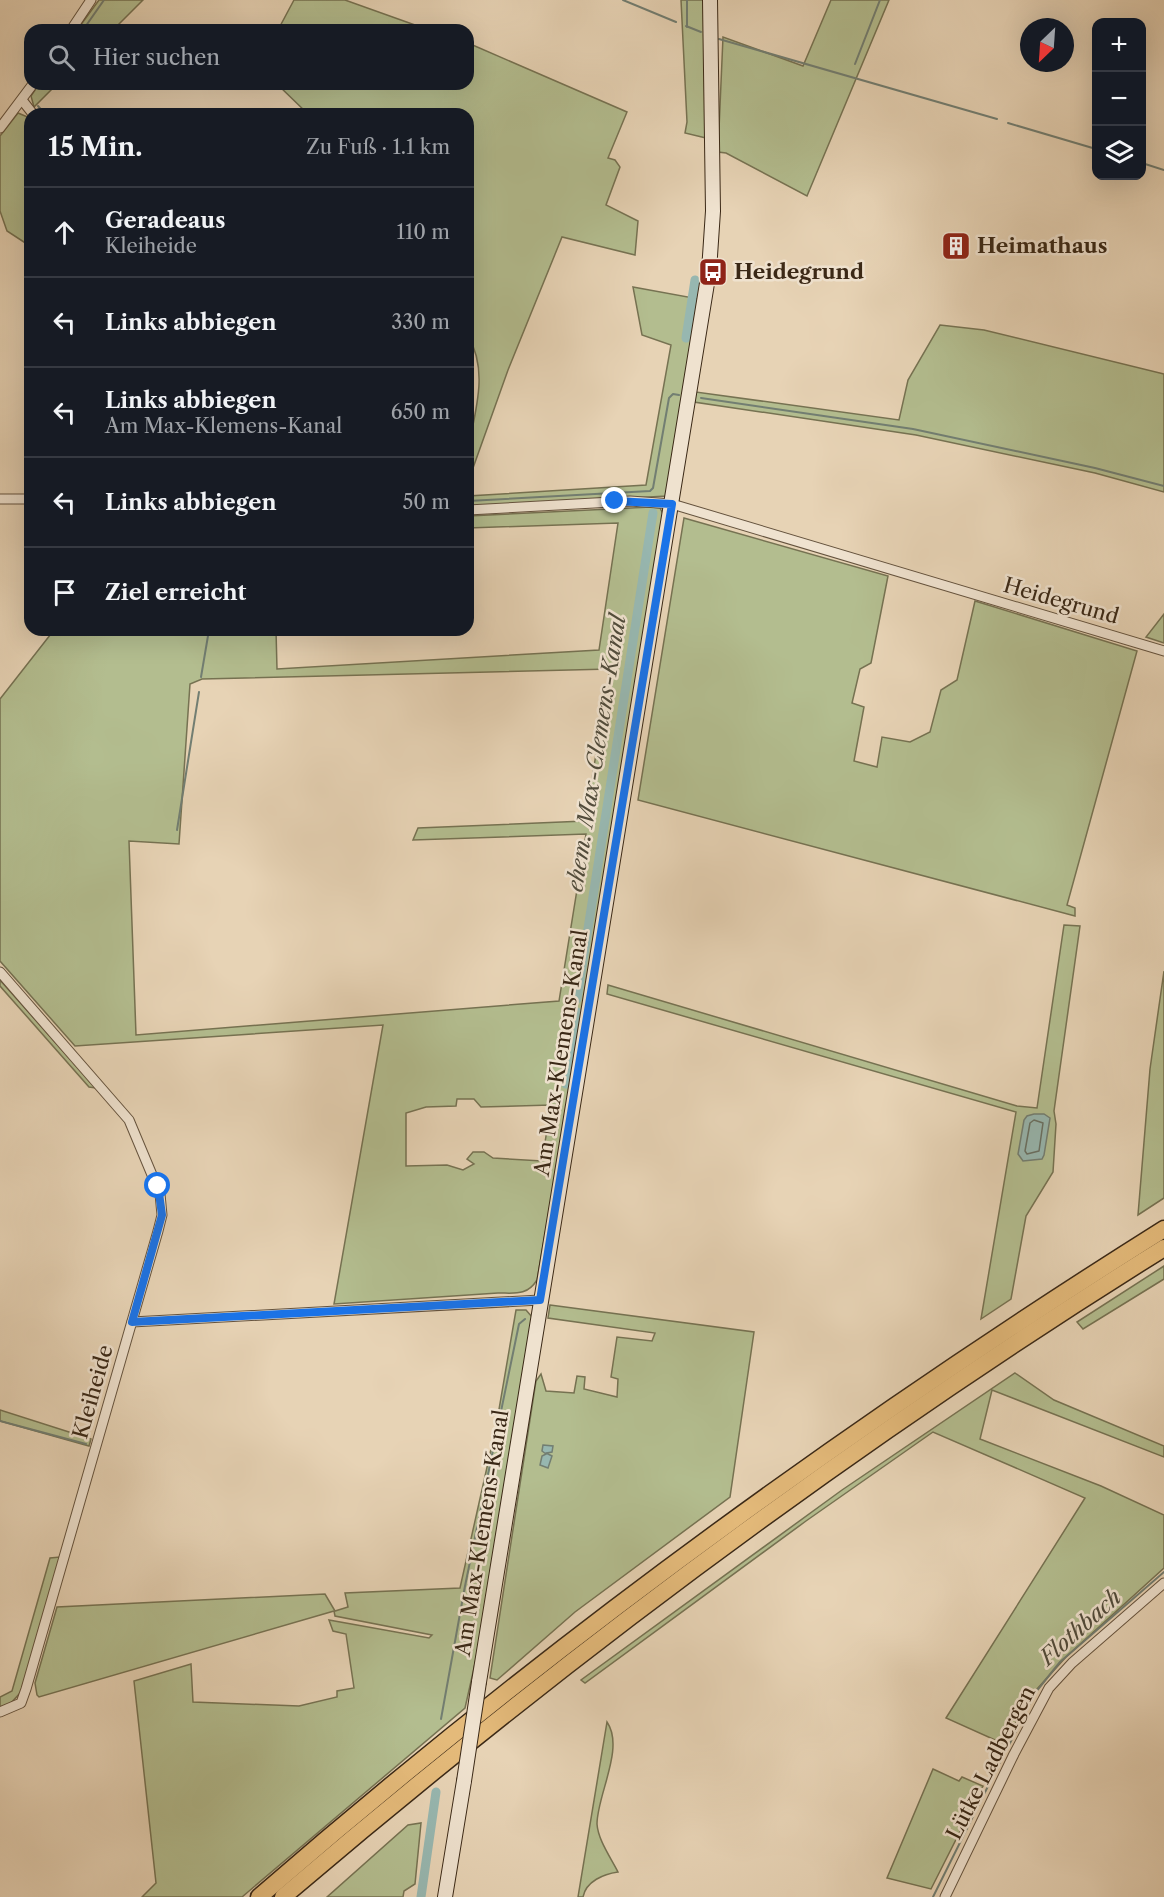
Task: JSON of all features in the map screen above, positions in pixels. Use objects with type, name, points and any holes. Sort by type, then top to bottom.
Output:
[{"type":"highway","points":[[259,1897],[456,1733],[689,1553],[924,1386],[1164,1229]]},
{"type":"highway","points":[[284,1897],[502,1717],[709,1558],[940,1395],[1164,1248]]},
{"type":"main road","name":"Am Max-Klemens-Kanal","points":[[445,1897],[540,1300],[672,504],[711,249],[713,173],[710,0]]},
{"type":"street","points":[[75,24],[91,0]]},
{"type":"street","points":[[0,128],[29,90]]},
{"type":"street","points":[[22,100],[28,108]]},
{"type":"street","points":[[0,499],[24,500]]},
{"type":"street","name":"Heidegrund","points":[[474,510],[630,501],[672,504],[1164,651]]},
{"type":"street","name":"Kleiheide","points":[[0,972],[129,1120],[158,1186],[162,1215],[21,1703],[0,1712]]},
{"type":"street","points":[[132,1322],[540,1300]]},
{"type":"street","name":"Lütke Ladbergen","points":[[945,1897],[1014,1754],[1049,1688],[1072,1663],[1164,1583]]},
{"type":"green space","points":[[99,0],[143,0],[119,24],[81,24]]},
{"type":"green space","points":[[294,0],[345,0],[412,24],[281,24]]},
{"type":"green space","points":[[681,0],[704,0],[706,138],[685,133],[687,122]]},
{"type":"green space","points":[[831,0],[889,0],[807,196],[726,153],[718,152],[723,37],[803,66]]},
{"type":"green space","points":[[474,46],[627,112],[608,158],[615,160],[620,167],[606,205],[638,221],[635,255],[562,237],[508,370],[474,465],[474,420],[479,377],[474,349],[474,108],[302,108],[283,90],[474,90]]},
{"type":"green space","points":[[35,90],[51,90],[34,107],[31,96]]},
{"type":"green space","points":[[18,113],[24,116],[24,242],[7,231],[0,211],[0,136]]},
{"type":"green space","points":[[633,287],[699,299],[667,496],[474,507],[474,496],[646,485],[671,345],[642,335]]},
{"type":"green space","points":[[940,325],[984,330],[1164,374],[1164,492],[1095,473],[916,435],[694,402],[696,392],[899,420],[908,380]]},
{"type":"green space","points":[[651,507],[660,508],[664,516],[577,1052],[537,1280],[529,1289],[515,1293],[334,1304],[383,1025],[75,1046],[0,961],[0,699],[49,636],[276,636],[277,669],[599,650],[618,523],[474,528],[474,516]],"holes":[[[610,669],[585,821],[418,828],[413,840],[586,834],[559,1001],[136,1035],[129,841],[179,844],[190,684],[202,679]],[[457,1099],[474,1099],[481,1107],[551,1105],[542,1161],[493,1158],[484,1152],[473,1152],[467,1159],[474,1164],[463,1170],[447,1165],[406,1166],[406,1113],[426,1107],[456,1106]]]},
{"type":"green space","points":[[684,518],[888,576],[871,663],[860,669],[852,703],[864,707],[854,761],[877,767],[882,737],[910,742],[930,732],[941,690],[957,680],[975,601],[1137,651],[1067,905],[1075,908],[1075,916],[638,800]]},
{"type":"green space","points":[[1164,614],[1164,643],[1146,637]]},
{"type":"green space","points":[[1064,925],[1080,926],[1054,1111],[1056,1124],[1053,1172],[1026,1216],[1011,1299],[981,1319],[1016,1112],[607,994],[608,985],[1017,1106],[1037,1108]]},
{"type":"green space","points":[[1164,971],[1164,1198],[1138,1215],[1150,1069]]},
{"type":"green space","points":[[0,980],[96,1088],[89,1087],[0,986]]},
{"type":"green space","points":[[1164,1266],[1164,1279],[1083,1329],[1077,1322]]},
{"type":"green space","points":[[550,1305],[754,1332],[730,1497],[575,1612],[497,1680],[490,1678],[536,1381],[541,1374],[546,1391],[574,1393],[577,1376],[585,1377],[584,1389],[617,1397],[618,1379],[611,1377],[617,1337],[652,1341],[655,1333],[548,1318]]},
{"type":"green space","points":[[516,1310],[526,1310],[532,1317],[476,1659],[465,1708],[242,1897],[142,1897],[156,1883],[134,1681],[191,1664],[193,1702],[299,1706],[337,1697],[337,1691],[354,1688],[346,1634],[333,1631],[329,1620],[429,1638],[432,1635],[335,1616],[334,1611],[39,1697],[35,1683],[57,1607],[325,1594],[335,1611],[348,1607],[345,1593],[460,1588],[496,1427]]},
{"type":"green space","points":[[1015,1373],[1054,1400],[1164,1446],[1164,1457],[992,1390],[980,1439],[1101,1486],[1164,1515],[1164,1568],[1066,1657],[1028,1699],[1004,1744],[946,1718],[1085,1498],[933,1432],[806,1521],[585,1683],[581,1680],[842,1490]]},
{"type":"green space","points":[[0,1410],[91,1439],[89,1446],[0,1421]]},
{"type":"green space","points":[[60,1557],[21,1692],[10,1704],[0,1707],[0,1697],[12,1691],[50,1558]]},
{"type":"green space","points":[[607,1722],[612,1733],[612,1758],[597,1824],[602,1843],[618,1872],[596,1879],[585,1891],[583,1897],[578,1897]]},
{"type":"green space","points":[[933,1769],[959,1781],[962,1777],[983,1786],[931,1889],[887,1878]]},
{"type":"green space","points":[[421,1823],[415,1884],[404,1891],[403,1897],[327,1897],[408,1825]]},
{"type":"water","points":[[1044,1114],[1050,1118],[1044,1155],[1042,1159],[1023,1161],[1018,1154],[1024,1120],[1027,1116]]},
{"type":"water","points":[[543,1445],[553,1446],[552,1452],[546,1453],[552,1456],[548,1468],[540,1465],[542,1456],[546,1454],[542,1451]]},
{"type":"waterway","points":[[87,24],[104,0]]},
{"type":"waterway","points":[[623,0],[676,22]]},
{"type":"waterway","points":[[687,0],[687,27]]},
{"type":"waterway","points":[[855,64],[880,0]]},
{"type":"waterway","points":[[686,26],[701,32]]},
{"type":"waterway","points":[[719,39],[997,119]]},
{"type":"waterway","points":[[1008,123],[1092,148]]},
{"type":"waterway","points":[[1146,164],[1164,170]]},
{"type":"waterway","name":"ehem. Max-Clemens-Kanal","points":[[686,338],[695,280]]},
{"type":"waterway","points":[[474,501],[650,491],[653,488],[669,398],[673,394],[679,395]]},
{"type":"waterway","points":[[701,398],[913,429],[1095,468],[1164,486]]},
{"type":"waterway","name":"ehem. Max-Clemens-Kanal","points":[[577,999],[653,513]]},
{"type":"waterway","points":[[201,677],[208,636]]},
{"type":"waterway","points":[[177,830],[199,692]]},
{"type":"waterway","name":"ehem. Max-Clemens-Kanal","points":[[566,1084],[577,1012]]},
{"type":"waterway","points":[[441,1719],[465,1586],[519,1324],[525,1319]]},
{"type":"waterway","points":[[0,1421],[86,1444]]},
{"type":"waterway","name":"Flothbach","points":[[1009,1745],[1035,1693],[1060,1662],[1164,1572]]},
{"type":"waterway","name":"Flothbach","points":[[933,1897],[1004,1754]]},
{"type":"waterway","name":"ehem. Max-Clemens-Kanal","points":[[421,1897],[436,1792]]},
{"type":"place","name":"Heimathaus","points":[[956,246]]},
{"type":"place","name":"Heidegrund","points":[[713,272]]},
{"type":"route","points":[[158,1186],[162,1201],[162,1215],[132,1322],[540,1300],[589,1017],[672,504],[615,501]]}]
